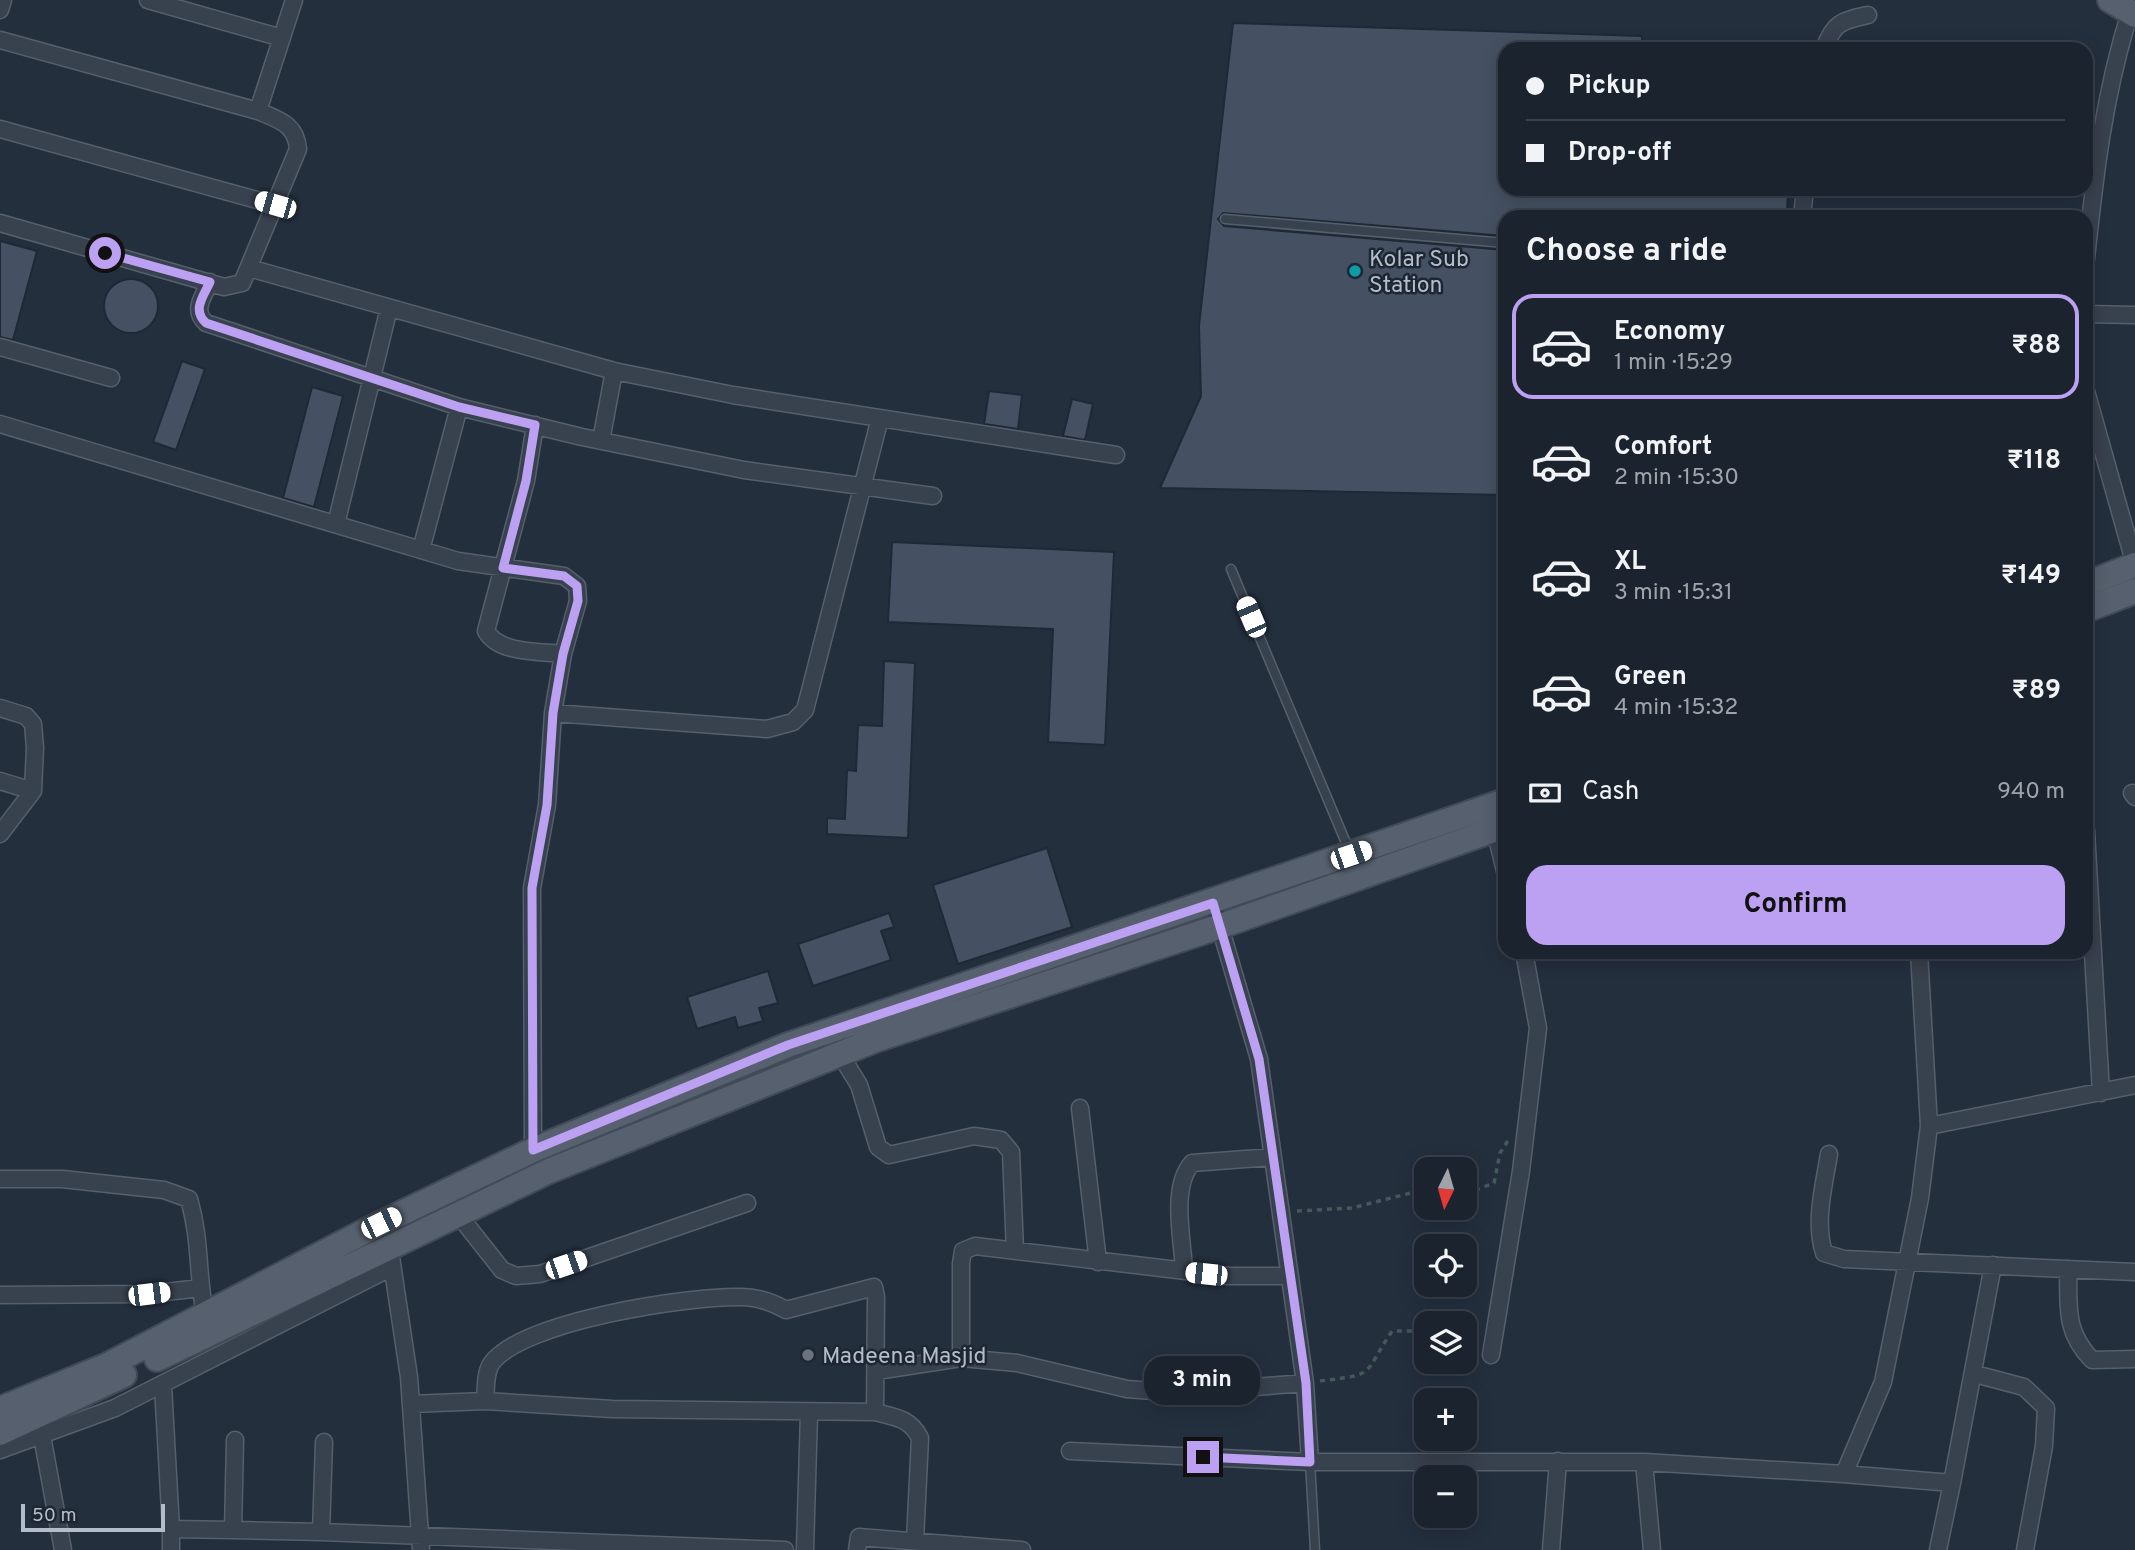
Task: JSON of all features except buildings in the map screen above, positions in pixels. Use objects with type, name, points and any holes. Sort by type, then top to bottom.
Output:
[{"type":"main road","points":[[2093,581],[2135,565]]},
{"type":"main road","points":[[2093,607],[2135,591]]},
{"type":"main road","points":[[0,1409],[108,1365],[205,1315],[387,1245],[533,1150],[788,1045],[1215,915],[1351,855],[1498,816]]},
{"type":"main road","points":[[0,1433],[387,1245],[549,1171],[840,1054],[1215,915],[1498,816]]},
{"type":"street","points":[[0,10],[3,0]]},
{"type":"street","points":[[148,0],[282,38]]},
{"type":"street","points":[[258,111],[294,0]]},
{"type":"street","points":[[2093,190],[2097,150],[2125,9]]},
{"type":"street","points":[[1827,42],[1830,32],[1842,20],[1868,15]]},
{"type":"street","points":[[0,40],[258,111],[286,122],[297,136],[298,149],[249,268],[242,283],[235,286],[224,287],[0,223]]},
{"type":"street","points":[[0,130],[275,205]]},
{"type":"street","points":[[249,268],[614,371],[733,395],[1116,455]]},
{"type":"street","points":[[210,282],[198,308],[199,316],[206,323],[459,407],[601,441],[744,470],[933,496]]},
{"type":"street","points":[[336,524],[389,308]]},
{"type":"street","points":[[2093,314],[2135,315]]},
{"type":"street","points":[[0,347],[111,378]]},
{"type":"street","points":[[601,441],[614,371]]},
{"type":"street","points":[[421,550],[459,407]]},
{"type":"street","points":[[2093,416],[2135,565]]},
{"type":"street","points":[[553,713],[767,729],[793,722],[805,710],[880,418]]},
{"type":"street","points":[[0,424],[458,561],[564,576],[577,586],[578,601],[563,654],[553,713],[547,805],[532,888],[533,1150]]},
{"type":"street","points":[[535,425],[526,481],[486,631],[492,642],[563,654]]},
{"type":"street","points":[[0,708],[26,716],[33,724],[35,748],[33,791],[17,816],[0,834]]},
{"type":"street","points":[[0,781],[33,791]]},
{"type":"street","points":[[1215,915],[1259,1059],[1306,1383],[1310,1462]]},
{"type":"street","points":[[2093,953],[2101,1093]]},
{"type":"street","points":[[1490,1355],[1525,1137],[1538,1028],[1525,959]]},
{"type":"street","points":[[1844,1474],[1883,1381],[1907,1261],[1929,1126],[1919,959]]},
{"type":"street","points":[[840,1054],[859,1085],[878,1147],[889,1155],[974,1136],[1001,1140],[1011,1152],[1015,1251]]},
{"type":"street","points":[[1929,1126],[2135,1085]]},
{"type":"street","points":[[1080,1108],[1098,1262]]},
{"type":"street","points":[[1829,1154],[1819,1237],[1824,1253],[1844,1259],[2135,1272]]},
{"type":"street","points":[[1184,1271],[1181,1192],[1186,1170],[1192,1163],[1273,1157]]},
{"type":"street","points":[[0,1179],[62,1179],[164,1190],[189,1199],[199,1234],[200,1288],[205,1315]]},
{"type":"street","points":[[457,1213],[502,1270],[516,1276],[540,1273],[747,1203]]},
{"type":"street","points":[[0,1450],[42,1436],[163,1386],[387,1245],[411,1404],[421,1544]]},
{"type":"street","points":[[961,1358],[963,1251],[975,1246],[1228,1276],[1290,1276]]},
{"type":"street","points":[[1938,1550],[1975,1374],[1993,1265]]},
{"type":"street","points":[[2068,1269],[2069,1323],[2077,1344],[2092,1360],[2135,1359]]},
{"type":"street","points":[[485,1401],[489,1366],[506,1349],[578,1319],[741,1297],[770,1301],[786,1310],[874,1287],[875,1412]]},
{"type":"street","points":[[0,1295],[149,1294],[200,1288]]},
{"type":"street","points":[[876,1371],[961,1358],[1017,1363],[1127,1390],[1190,1393],[1306,1383]]},
{"type":"street","points":[[1975,1374],[2024,1387],[2046,1408],[2044,1447],[2025,1550]]},
{"type":"street","points":[[163,1386],[171,1550]]},
{"type":"street","points":[[411,1404],[485,1401],[612,1409],[875,1412],[901,1418],[914,1424],[920,1438],[924,1543]]},
{"type":"street","points":[[805,1550],[809,1413]]},
{"type":"street","points":[[42,1436],[63,1550]]},
{"type":"street","points":[[233,1530],[235,1440]]},
{"type":"street","points":[[321,1532],[324,1442]]},
{"type":"street","points":[[1070,1451],[1310,1462],[1644,1462],[1952,1483]]},
{"type":"street","points":[[1551,1550],[1558,1461]]},
{"type":"street","points":[[1644,1462],[1652,1550]]},
{"type":"street","points":[[170,1529],[321,1532],[421,1544],[785,1550]]},
{"type":"street","points":[[857,1550],[859,1537],[1018,1550]]},
{"type":"lane","points":[[1225,219],[1498,242]]},
{"type":"lane","points":[[1231,569],[1351,855]]},
{"type":"lane","points":[[1310,1462],[1315,1550]]},
{"type":"path","points":[[1477,1189],[1494,1183],[1505,1141],[1514,1136],[1525,1137]]},
{"type":"path","points":[[1281,1212],[1352,1208],[1414,1192]]},
{"type":"path","points":[[1306,1383],[1363,1376],[1374,1365],[1392,1331],[1414,1331]]},
{"type":"place","name":"Kolar Sub Station","points":[[1355,271]]},
{"type":"place","name":"Madeena Masjid","points":[[808,1355]]},
{"type":"route","points":[[105,253],[210,282],[198,308],[199,316],[206,323],[459,407],[535,425],[526,481],[503,568],[564,576],[577,586],[578,601],[563,654],[553,713],[547,805],[532,888],[533,1150],[788,1045],[1213,903],[1259,1059],[1306,1383],[1310,1462],[1203,1457]]}]
